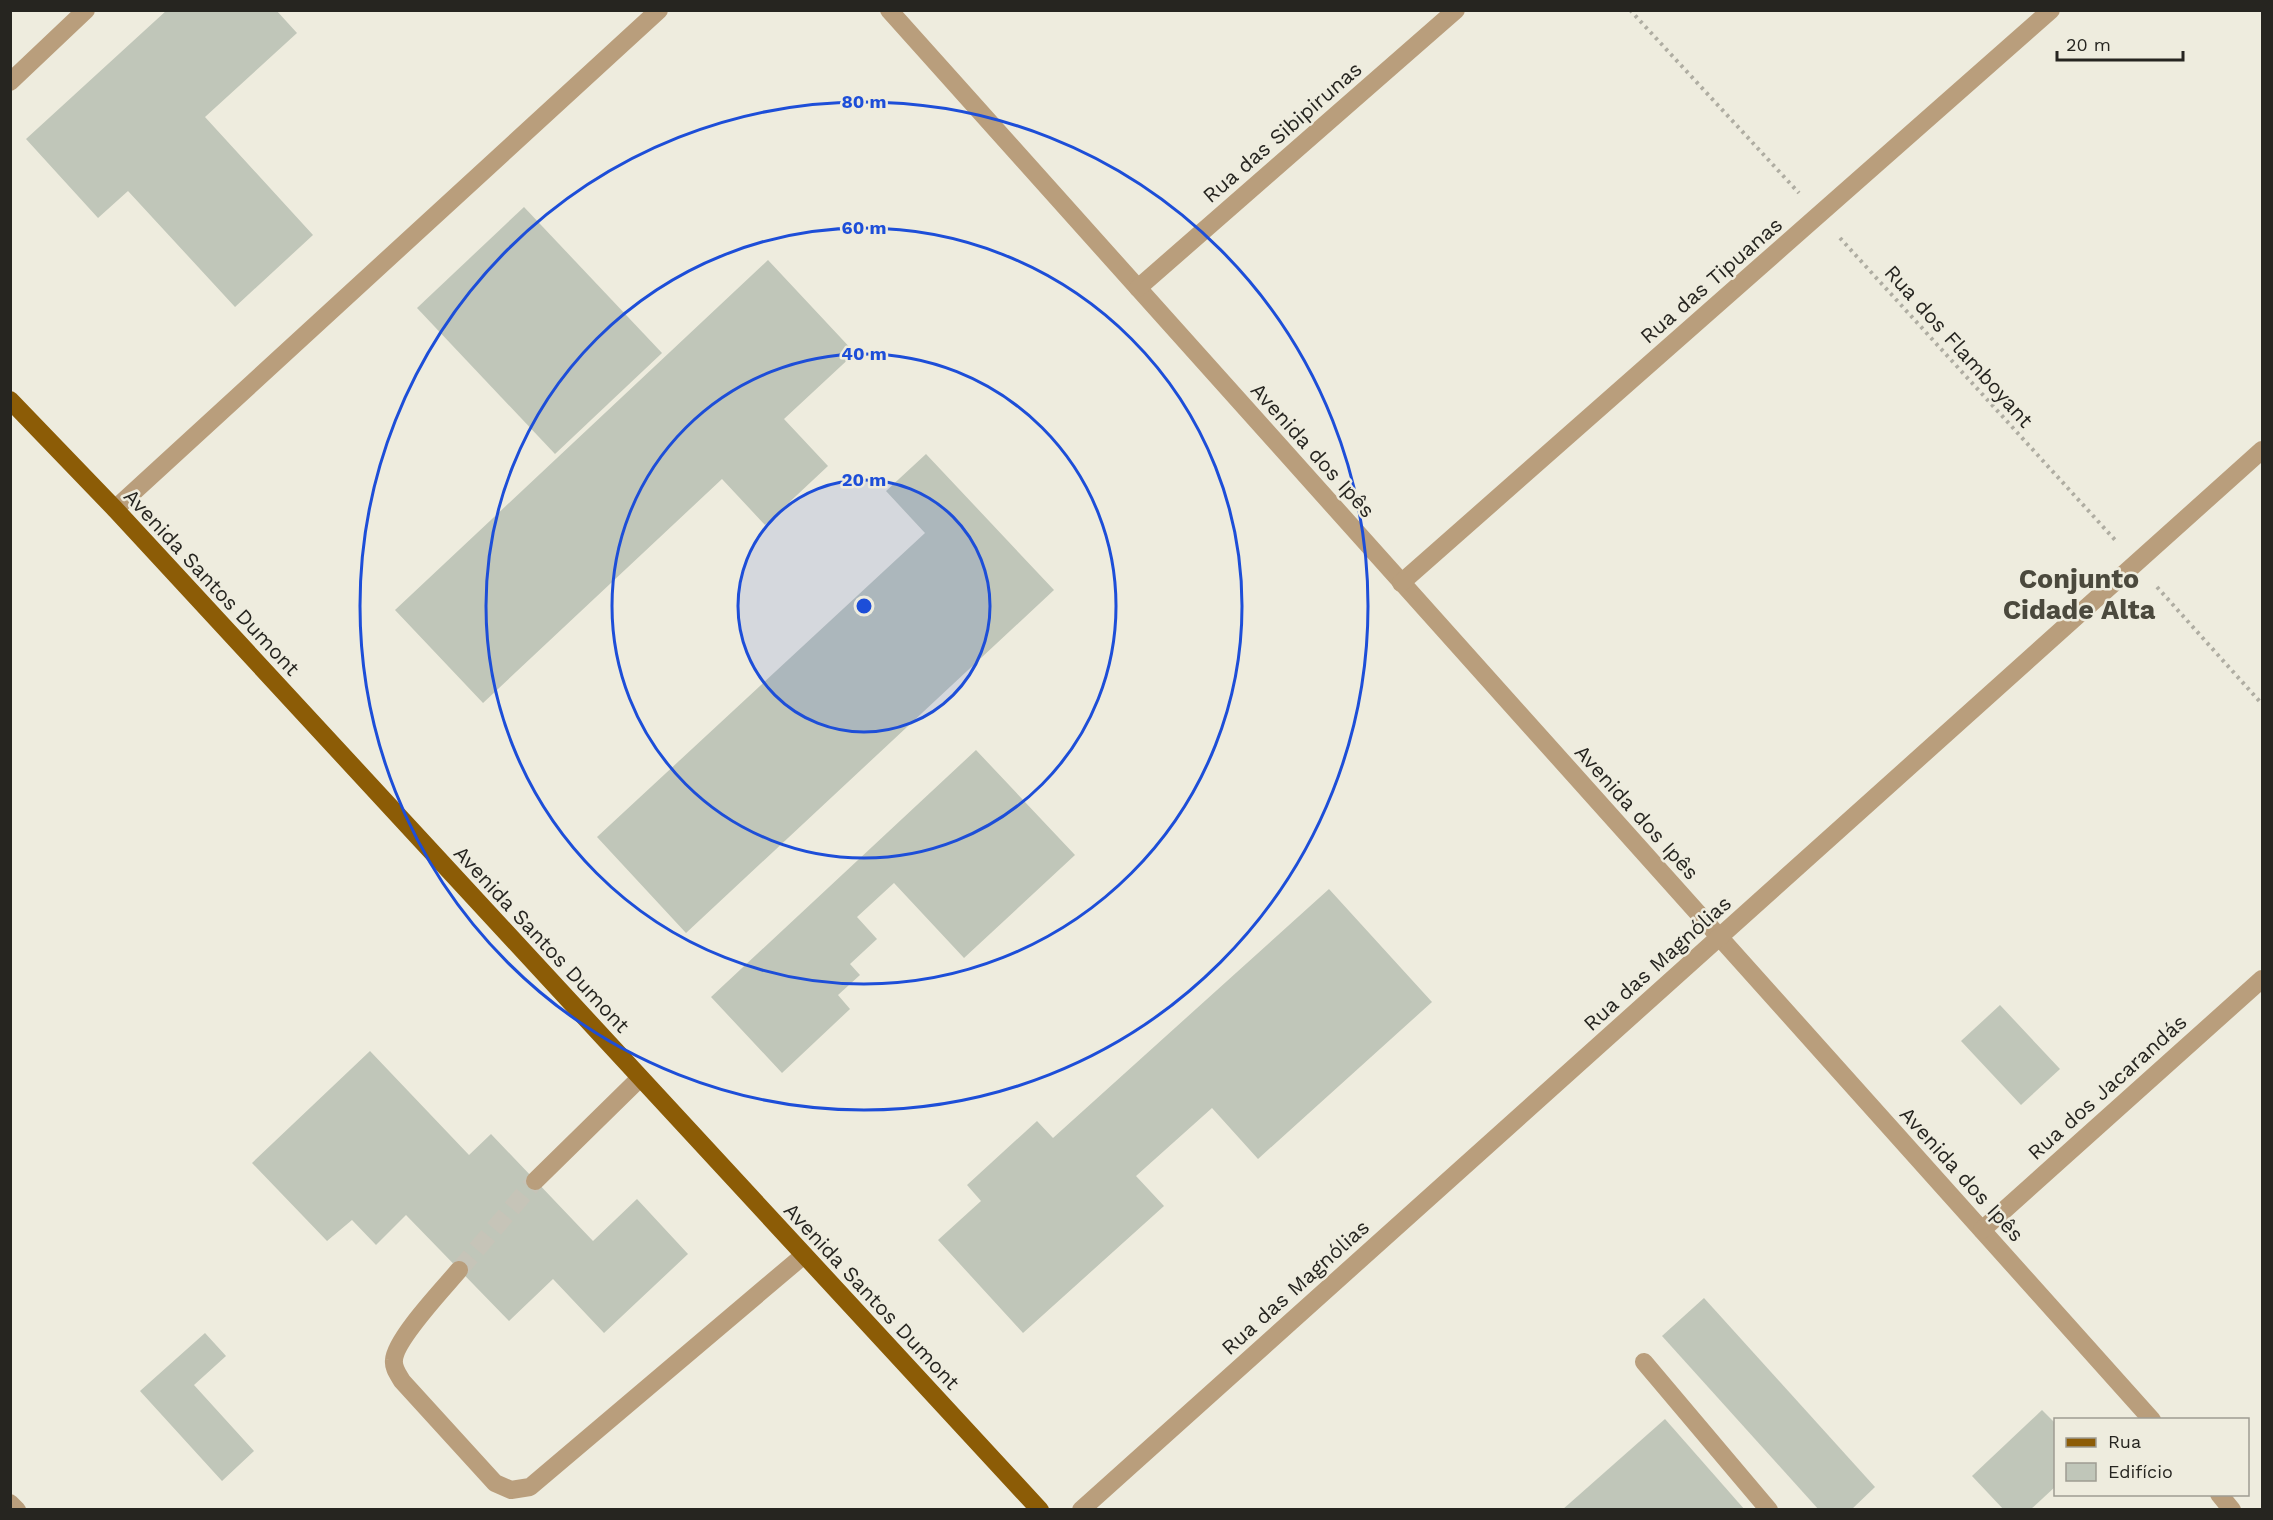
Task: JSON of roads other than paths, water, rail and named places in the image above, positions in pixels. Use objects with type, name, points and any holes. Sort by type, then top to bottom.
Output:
[{"type":"main road","name":"Avenida Santos Dumont","points":[[10,400],[115,509],[1040,1509]]},
{"type":"street","points":[[10,82],[86,10]]},
{"type":"street","points":[[115,509],[659,10]]},
{"type":"street","name":"Avenida dos Ipês","points":[[889,10],[2151,1418]]},
{"type":"street","name":"Rua das Sibipirunas","points":[[1138,288],[1456,10]]},
{"type":"street","name":"Rua das Tipuanas","points":[[1401,583],[2051,10]]},
{"type":"street","name":"Rua das Magnólias","points":[[1081,1509],[2262,450]]},
{"type":"street","name":"Rua dos Jacarandás","points":[[1982,1230],[2262,978]]},
{"type":"street","points":[[535,1181],[640,1078]]},
{"type":"street","points":[[459,1270],[400,1341],[394,1358],[395,1368],[402,1381],[495,1483],[511,1490],[530,1487],[804,1255]]},
{"type":"street","points":[[1644,1362],[1769,1509]]},
{"type":"street","points":[[2221,1496],[2232,1509]]},
{"type":"street","points":[[10,1503],[17,1509]]},
{"type":"tunnel","points":[[459,1270],[535,1181]]},
{"type":"district","name":"Conjunto Cidade Alta","points":[[2079,594]]}]
